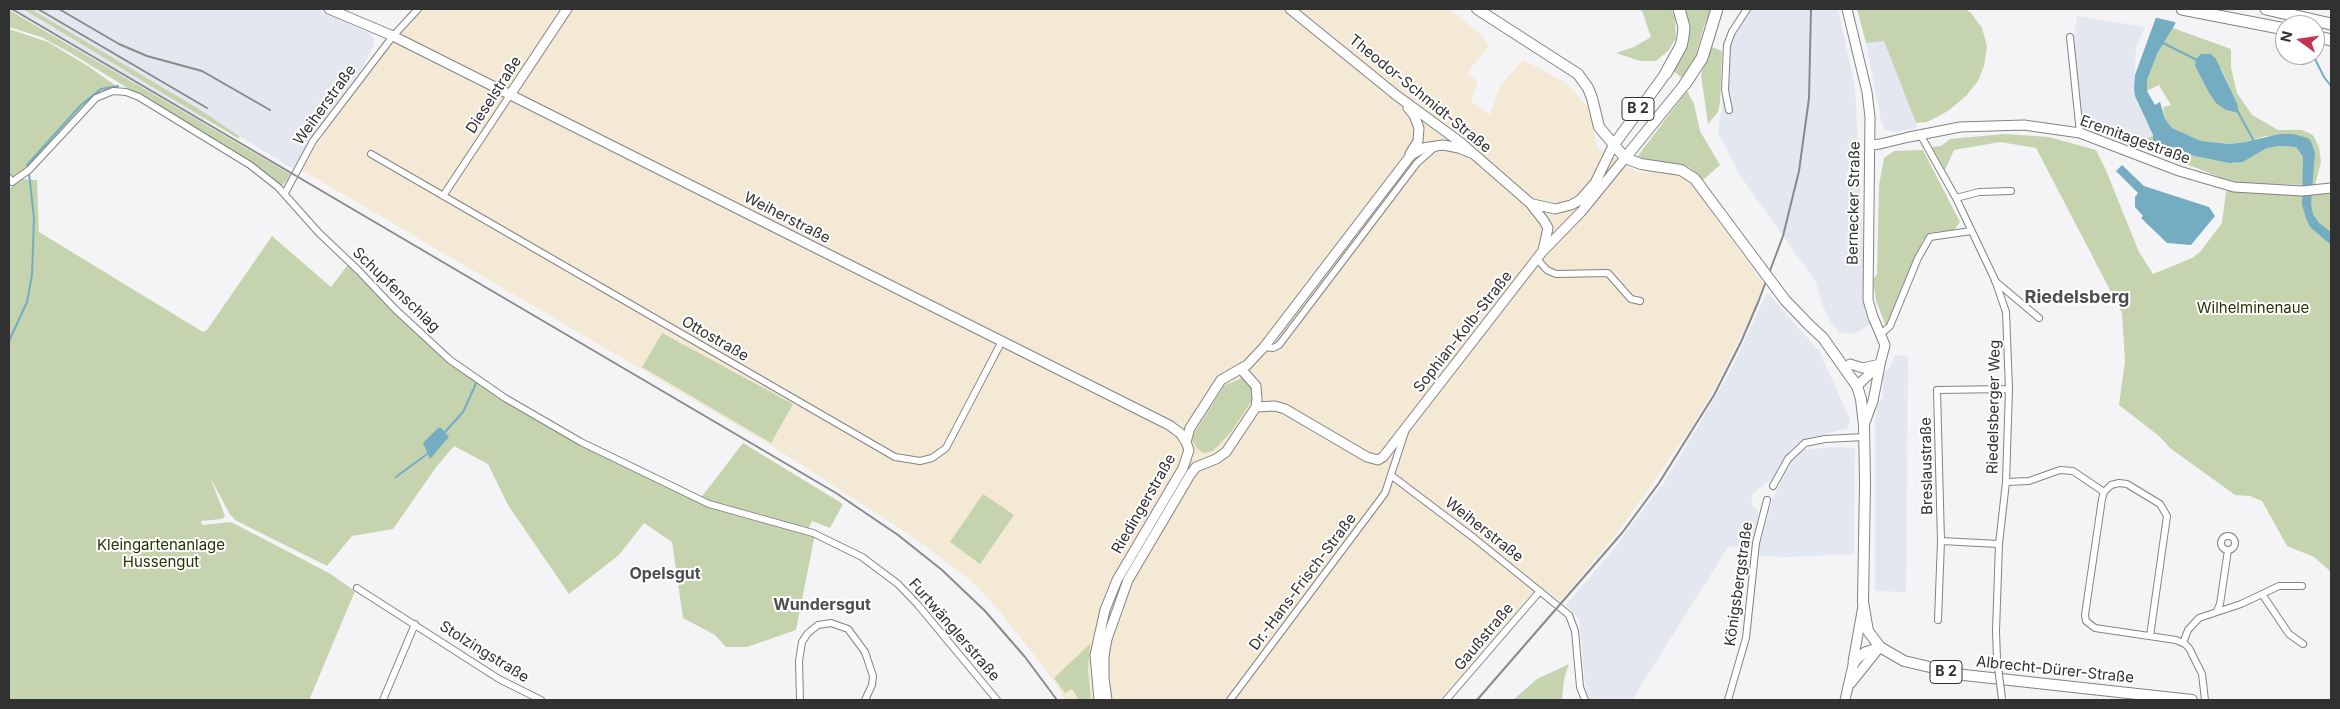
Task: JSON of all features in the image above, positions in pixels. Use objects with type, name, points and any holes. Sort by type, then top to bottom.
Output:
[{"type":"highway","points":[[1666,73],[1681,46],[1683,37],[1684,27],[1680,9]]},
{"type":"highway","points":[[1685,84],[1702,58],[1717,9]]},
{"type":"highway","points":[[2182,9],[2275,27]]},
{"type":"highway","points":[[2266,9],[2331,24]]},
{"type":"main road","name":"B 2","points":[[1476,9],[1569,67],[1582,79],[1592,98],[1599,126],[1613,146],[1625,158],[1640,164],[1681,170],[1695,179],[1785,300],[1823,338],[1857,386],[1864,425],[1864,602]]},
{"type":"main road","name":"B 2","points":[[1613,146],[1666,73]]},
{"type":"main road","name":"B 2","points":[[1625,158],[1685,84]]},
{"type":"main road","name":"Albrecht-Dürer-Straße","points":[[1864,602],[1868,631],[1880,648],[1904,661],[1964,675],[2192,700]]},
{"type":"street","name":"Weiherstraße","points":[[329,9],[393,36],[1169,425]]},
{"type":"street","name":"Weiherstraße","points":[[285,193],[313,141],[393,36],[418,9]]},
{"type":"street","name":"Dieselstraße","points":[[444,196],[567,9]]},
{"type":"street","name":"Theodor-Schmidt-Straße","points":[[1290,9],[1396,95],[1460,142],[1530,203],[1548,228],[1540,256]]},
{"type":"street","points":[[1728,110],[1725,90],[1727,45],[1732,32],[1747,9]]},
{"type":"street","name":"Bernecker Straße","points":[[1847,9],[1867,92],[1870,144],[1868,291],[1870,309],[1881,334],[1885,350],[1880,364],[1873,401],[1864,425]]},
{"type":"street","points":[[2070,37],[2080,133]]},
{"type":"street","name":"Schupfenschlag","points":[[9,178],[12,182],[29,170],[96,98],[104,94],[121,91],[139,97],[250,165],[285,193],[319,233],[358,270],[395,310],[450,360],[505,398],[581,442],[709,504],[813,533]]},
{"type":"street","points":[[1396,95],[1414,115],[1420,128],[1418,141],[1406,160]]},
{"type":"street","name":"Eremitagestraße","points":[[1870,144],[1880,144],[1960,127],[2004,124],[2044,127],[2080,133],[2179,171],[2234,187],[2302,191],[2331,188]]},
{"type":"street","name":"Riedelsberger Weg","points":[[1920,134],[1956,198],[1994,280],[2006,312],[2009,389],[2006,482],[1999,544],[1996,631],[2002,700]]},
{"type":"street","points":[[1438,145],[1459,148],[1471,153]]},
{"type":"street","name":"Riedingerstraße","points":[[1099,700],[1095,655],[1104,610],[1116,580],[1183,468],[1190,428],[1221,380],[1252,361],[1264,348],[1406,160],[1423,148],[1438,145]]},
{"type":"street","name":"Riedingerstraße","points":[[1264,348],[1279,346],[1417,163],[1438,145]]},
{"type":"street","points":[[1530,203],[1555,209],[1571,205],[1580,200],[1595,183],[1613,146]]},
{"type":"street","name":"Ottostraße","points":[[371,154],[882,451],[904,460],[920,462],[937,455],[946,448],[1002,342]]},
{"type":"street","name":"Sophian-Kolb-Straße","points":[[1410,422],[1540,256],[1581,212],[1625,158]]},
{"type":"street","points":[[1956,198],[1979,192],[2011,191]]},
{"type":"street","points":[[1881,334],[1890,326],[1918,258],[1930,237],[1971,231]]},
{"type":"street","points":[[1540,256],[1547,270],[1556,274],[1608,274],[1631,299],[1640,301]]},
{"type":"street","points":[[1994,280],[2039,318]]},
{"type":"street","points":[[1850,364],[1863,368],[1880,364]]},
{"type":"street","points":[[1857,386],[1880,364]]},
{"type":"street","points":[[1241,369],[1256,386],[1256,407],[1275,406],[1285,409],[1367,458],[1378,460],[1383,457],[1410,422]]},
{"type":"street","name":"Breslaustraße","points":[[1938,620],[1941,541],[1937,390],[2009,389]]},
{"type":"street","name":"Riedingerstraße","points":[[1107,700],[1104,671],[1107,639],[1120,597],[1135,567],[1196,467],[1216,459],[1226,452],[1256,407]]},
{"type":"street","points":[[1169,425],[1184,425],[1197,417]]},
{"type":"street","points":[[1392,476],[1394,462],[1410,422]]},
{"type":"street","points":[[1169,425],[1180,433],[1198,459],[1206,462]]},
{"type":"street","points":[[1169,425],[1179,437],[1182,446],[1183,468]]},
{"type":"street","points":[[1773,486],[1788,459],[1805,443],[1825,439],[1864,437]]},
{"type":"street","points":[[2006,482],[2029,481],[2060,470],[2073,471],[2104,492]]},
{"type":"street","name":"Weiherstraße","points":[[1392,476],[1540,590],[1559,606],[1573,622],[1577,642],[1580,687],[1585,700]]},
{"type":"street","name":"Dr.-Hans-Frisch-Straße","points":[[1230,700],[1381,499],[1392,476]]},
{"type":"street","points":[[2150,636],[2166,512],[2160,504],[2127,484],[2119,483],[2112,485],[2104,492],[2085,615],[2086,620],[2095,628],[2150,636],[2183,644],[2189,648],[2202,674],[2205,700]]},
{"type":"street","name":"Königsbergstraße","points":[[1728,700],[1746,638],[1756,543],[1767,500]]},
{"type":"street","points":[[1150,542],[1151,522]]},
{"type":"street","name":"Furtwänglerstraße","points":[[813,533],[862,557],[898,584],[918,605],[997,700]]},
{"type":"street","points":[[1941,541],[1999,544]]},
{"type":"street","points":[[2217,611],[2220,604],[2228,550]]},
{"type":"street","points":[[2183,644],[2191,626],[2199,618],[2222,611],[2285,585],[2302,586]]},
{"type":"street","name":"Stolzingstraße","points":[[357,588],[499,678],[539,700]]},
{"type":"street","name":"Gaußstraße","points":[[1446,700],[1540,590]]},
{"type":"street","points":[[2262,594],[2289,634],[2303,644]]},
{"type":"street","points":[[1845,700],[1864,602]]},
{"type":"street","points":[[800,700],[800,649],[808,633],[824,623],[840,624],[848,629],[865,652],[873,676],[872,685],[865,700]]},
{"type":"street","name":"Stolzingstraße","points":[[383,700],[416,624]]},
{"type":"street","points":[[1853,665],[1865,652],[1880,648]]},
{"type":"street","points":[[1849,685],[1880,648]]},
{"type":"shaded area","points":[[9,9],[316,9],[369,33],[374,39],[374,45],[363,67],[310,138],[293,169],[207,116],[202,123]]},
{"type":"shaded area","points":[[419,9],[1450,9],[1483,37],[1489,46],[1467,73],[1478,82],[1471,102],[1490,115],[1500,86],[1523,60],[1566,83],[1589,109],[1597,148],[1638,172],[1669,173],[1683,177],[1691,184],[1764,284],[1759,300],[1716,386],[1691,428],[1615,536],[1560,601],[1539,585],[1441,700],[1065,700],[1053,679],[997,608],[970,580],[916,539],[772,446],[302,170],[317,144],[375,63]]},
{"type":"shaded area","points":[[1752,9],[1838,9],[1855,87],[1863,242],[1863,295],[1865,312],[1870,324],[1858,332],[1851,334],[1839,332],[1830,321],[1822,304],[1816,282],[1739,174],[1718,132],[1730,47],[1744,17]]},
{"type":"shaded area","points":[[2077,16],[2145,27],[2136,47],[2134,88],[2135,96],[2153,136],[2144,139],[2132,139],[2085,124],[2081,112],[2073,44]]},
{"type":"shaded area","points":[[1884,40],[1917,128],[1893,132],[1885,130],[1881,120],[1866,43]]},
{"type":"shaded area","points":[[1767,292],[1819,351],[1850,419],[1848,428],[1803,440],[1791,449],[1773,478],[1753,493],[1751,504],[1759,512],[1751,548],[1728,547],[1632,700],[1590,700],[1585,684],[1579,619],[1566,605],[1612,551],[1665,481],[1730,372]]},
{"type":"shaded area","points":[[1895,355],[1908,356],[1906,592],[1875,591],[1875,421],[1878,403],[1883,398],[1883,374],[1890,367]]},
{"type":"shaded area","points":[[1855,448],[1854,554],[1787,557],[1760,556],[1759,548],[1773,498],[1792,460],[1805,449]]},
{"type":"green space","points":[[23,9],[31,9],[199,109],[239,136],[239,139]]},
{"type":"green space","points":[[1637,9],[1671,9],[1675,17],[1676,38],[1669,50],[1656,61],[1640,61],[1616,53],[1634,47],[1651,37],[1642,11]]},
{"type":"green space","points":[[1684,9],[1712,9],[1704,26],[1694,62],[1684,79],[1673,71],[1683,55],[1688,39],[1689,26]]},
{"type":"green space","points":[[1857,9],[1965,9],[1971,13],[1982,28],[1987,46],[1984,66],[1978,81],[1966,96],[1948,111],[1927,122],[1916,123],[1884,41],[1866,43]]},
{"type":"green space","points":[[9,10],[290,174],[287,180],[283,185],[280,185],[199,132],[69,52],[41,37],[9,27]]},
{"type":"green space","points":[[2173,28],[2231,49],[2231,68],[2237,93],[2252,115],[2278,130],[2302,130],[2313,135],[2319,147],[2321,162],[2315,185],[2312,185],[2315,153],[2266,136],[2230,144],[2201,141],[2172,128],[2165,119],[2163,107],[2171,105],[2159,85],[2147,91],[2147,80],[2158,52]],"holes":[[[2195,66],[2221,68],[2237,103],[2208,91]]]},
{"type":"green space","points":[[9,29],[48,42],[88,66],[119,88],[95,96],[28,166],[14,176],[9,175]]},
{"type":"green space","points":[[1710,46],[1722,51],[1720,103],[1718,112],[1708,124],[1701,75]]},
{"type":"green space","points":[[1687,91],[1694,104],[1700,131],[1720,165],[1703,180],[1689,167],[1637,157]]},
{"type":"green space","name":"Wilhelminenaue","points":[[2004,134],[2049,137],[2096,150],[2139,252],[2153,274],[2192,258],[2200,252],[2222,223],[2226,191],[2331,194],[2331,572],[2314,557],[2287,546],[2262,501],[2250,496],[2235,495],[2170,448],[2159,436],[2119,405],[2125,361],[2122,313],[2036,148],[2000,142],[1954,150],[1945,170],[1932,147],[1941,146],[1950,139]]},
{"type":"green space","points":[[2153,136],[2161,147],[2169,146],[2194,156],[2229,163],[2243,162],[2267,148],[2280,146],[2296,147],[2303,157],[2303,185],[2235,183],[2132,143],[2132,139],[2144,139]]},
{"type":"green space","points":[[1923,150],[1960,222],[1954,230],[1932,232],[1923,240],[1886,326],[1876,301],[1873,280],[1877,274],[1879,185],[1884,158],[1894,151]]},
{"type":"green space","name":"Kleingartenanlage Hussengut","points":[[21,179],[37,180],[39,232],[203,332],[207,330],[272,236],[331,287],[350,262],[450,360],[505,398],[581,442],[700,499],[743,443],[843,504],[830,528],[812,521],[807,531],[815,534],[796,630],[747,647],[726,647],[715,635],[683,618],[672,542],[644,523],[619,555],[569,594],[508,505],[488,464],[454,446],[437,466],[393,529],[352,536],[327,566],[235,520],[229,513],[210,477],[225,516],[222,519],[201,521],[202,525],[231,522],[329,573],[355,591],[310,698],[312,700],[9,700],[9,189]]},
{"type":"green space","points":[[662,333],[793,404],[771,443],[642,367]]},
{"type":"green space","points":[[1242,378],[1249,381],[1254,387],[1253,399],[1231,432],[1213,451],[1203,453],[1192,440],[1195,432],[1224,386]]},
{"type":"green space","points":[[983,494],[1014,515],[980,564],[950,542]]},
{"type":"green space","points":[[1090,644],[1088,670],[1091,697],[1087,700],[1079,700],[1072,689],[1065,693],[1054,678]]},
{"type":"green space","points":[[1569,664],[1564,679],[1562,700],[1513,700],[1537,679]]},
{"type":"water","points":[[2159,9],[2182,9],[2158,52],[2147,80],[2147,91],[2155,105],[2160,102],[2165,119],[2172,128],[2201,141],[2230,144],[2280,134],[2293,134],[2308,138],[2315,153],[2311,204],[2313,214],[2319,223],[2331,232],[2331,245],[2310,227],[2306,218],[2302,205],[2303,157],[2296,147],[2280,146],[2267,148],[2243,162],[2229,163],[2194,156],[2174,147],[2161,147],[2153,144],[2153,135],[2135,96],[2134,88],[2135,75]]},
{"type":"water","points":[[2201,54],[2211,54],[2216,59],[2237,103],[2239,113],[2226,110],[2216,103],[2208,91],[2195,66],[2196,59]]},
{"type":"water","points":[[2122,165],[2144,186],[2209,207],[2215,216],[2191,245],[2167,243],[2141,218],[2143,216],[2135,207],[2135,197],[2138,193],[2116,171]]},
{"type":"water","points":[[438,428],[441,428],[449,437],[430,459],[423,443]]},
{"type":"pier","points":[[2157,9],[2185,9],[2179,23],[2153,17]]},
{"type":"waterway","points":[[2163,43],[2197,60]]},
{"type":"waterway","points":[[2318,65],[2331,86]]},
{"type":"waterway","points":[[28,169],[27,165],[81,105],[101,89],[118,86]]},
{"type":"waterway","points":[[2238,112],[2254,141]]},
{"type":"waterway","points":[[9,341],[27,302],[32,275],[34,218],[29,173]]},
{"type":"waterway","points":[[445,432],[463,412],[476,382],[464,373]]},
{"type":"waterway","points":[[396,477],[427,454]]},
{"type":"railway","points":[[12,9],[836,493],[898,535],[942,570],[985,611],[1025,657],[1057,700]]},
{"type":"railway","points":[[38,9],[207,108]]},
{"type":"railway","points":[[59,9],[119,44],[147,56],[202,71],[270,110]]},
{"type":"railway","points":[[1477,700],[1622,533],[1659,483],[1714,395],[1741,342],[1783,236],[1799,171],[1809,98],[1811,9]]},
{"type":"district","name":"Riedelsberg","points":[[2077,298]]},
{"type":"district","name":"Opelsgut","points":[[665,574]]},
{"type":"district","name":"Wundersgut","points":[[822,605]]}]
